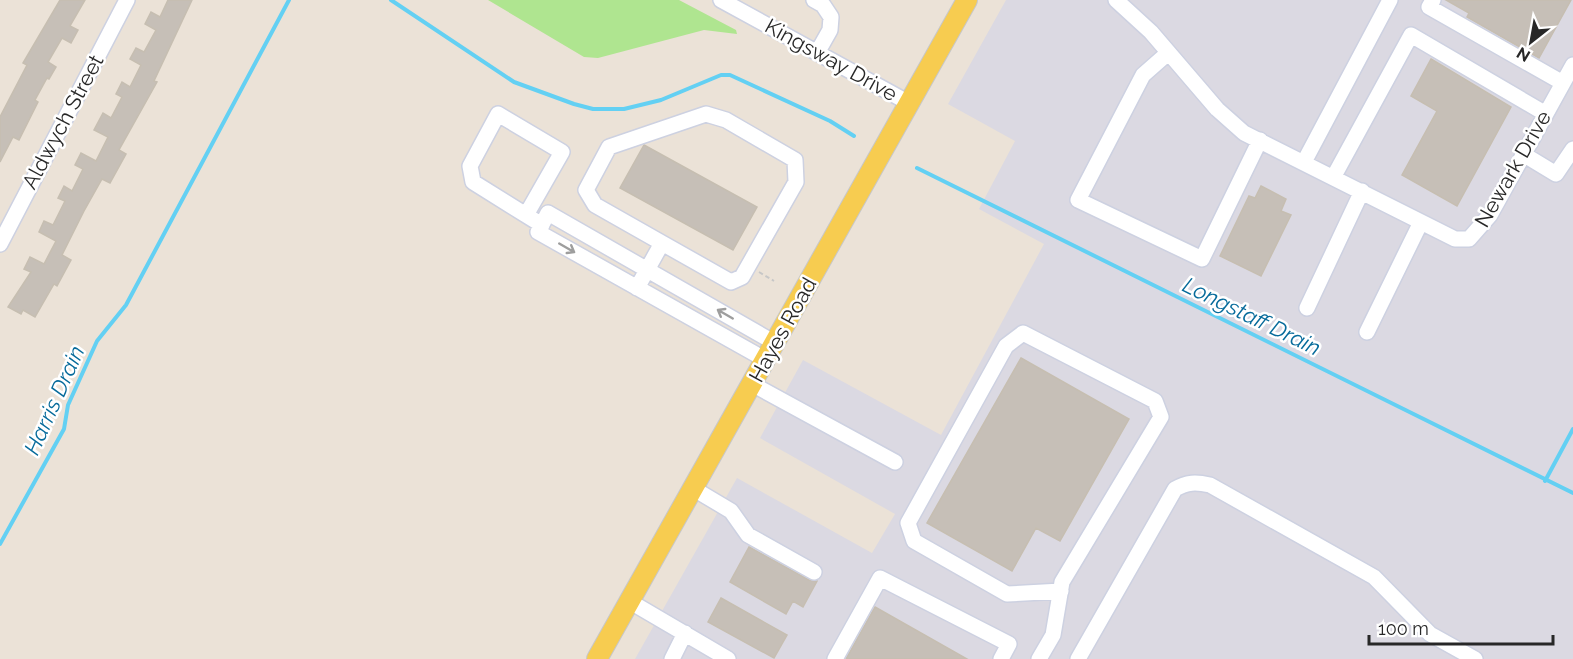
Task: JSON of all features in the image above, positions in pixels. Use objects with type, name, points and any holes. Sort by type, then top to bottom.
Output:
[{"type":"main road","name":"Hayes Road","points":[[597,659],[967,0]]},
{"type":"street","name":"Aldwych Street","points":[[0,244],[127,0]]},
{"type":"street","name":"Kingsway Drive","points":[[721,0],[909,103]]},
{"type":"street","points":[[814,0],[823,5],[831,17],[830,30],[817,53]]},
{"type":"street","points":[[1118,0],[1217,109],[1244,133],[1334,176],[1421,222],[1367,332]]},
{"type":"street","points":[[1304,162],[1390,0]]},
{"type":"street","points":[[1433,0],[1429,7],[1563,83]]},
{"type":"street","points":[[1334,176],[1411,35],[1546,114]]},
{"type":"street","points":[[1168,53],[1143,75],[1078,200],[1202,259],[1264,142]]},
{"type":"street","name":"Newark Drive","points":[[1421,222],[1455,239],[1469,239],[1490,215],[1573,65]]},
{"type":"street","points":[[526,215],[562,152],[498,114],[470,166],[473,182],[542,225]]},
{"type":"street","points":[[706,114],[726,120],[795,160],[796,182],[742,277],[731,282],[662,243],[595,205],[586,190],[609,147],[706,114]]},
{"type":"street","points":[[1523,154],[1556,174],[1573,149]]},
{"type":"street","points":[[1307,308],[1362,191]]},
{"type":"street","points":[[548,213],[648,270],[771,352],[637,288],[538,232],[548,213]]},
{"type":"street","points":[[637,288],[662,243]]},
{"type":"street","points":[[1039,659],[1053,635],[1061,591],[1062,582],[1161,417],[1155,401],[1023,333],[1006,346],[908,523],[914,541],[1007,594],[1061,591]]},
{"type":"street","points":[[752,384],[895,462]]},
{"type":"street","points":[[1078,659],[1174,489],[1185,483],[1197,482],[1210,485],[1374,577],[1430,634],[1474,659]]},
{"type":"street","points":[[694,489],[730,511],[748,535],[814,572]]},
{"type":"street","points":[[835,659],[880,578],[1009,644],[1001,659]]},
{"type":"street","points":[[629,601],[728,659]]},
{"type":"street","points":[[672,659],[685,633]]},
{"type":"path","points":[[748,266],[774,281]]},
{"type":"shaded area","points":[[1006,0],[1573,0],[1573,659],[635,659],[737,478],[872,553],[895,514],[760,438],[803,360],[941,435],[1044,244],[979,209],[1015,141],[948,104]]},
{"type":"green space","points":[[488,0],[679,0],[736,30],[737,34],[704,30],[598,58],[584,57]]},
{"type":"building","points":[[60,0],[85,0],[70,26],[78,30],[71,43],[62,38],[48,62],[56,67],[35,100],[38,102],[19,140],[13,137],[0,162],[0,117],[27,65],[23,63]]},
{"type":"building","points":[[168,0],[192,0],[154,81],[157,82],[119,150],[126,154],[110,183],[102,179],[84,211],[62,255],[71,260],[57,286],[54,284],[35,317],[23,310],[21,314],[8,307],[31,272],[24,269],[30,257],[44,264],[56,241],[39,232],[44,221],[53,225],[65,201],[58,198],[64,186],[72,191],[83,169],[75,165],[81,153],[96,161],[108,137],[94,130],[103,113],[111,118],[122,97],[116,94],[122,82],[130,87],[141,65],[130,59],[136,48],[144,52],[156,30],[145,24],[151,12],[160,17]]},
{"type":"building","points":[[1446,0],[1571,0],[1539,58],[1467,17],[1469,13]]},
{"type":"building","points":[[1431,59],[1511,107],[1457,206],[1402,175],[1437,111],[1411,96]]},
{"type":"building","points":[[644,145],[757,207],[733,250],[620,188]]},
{"type":"building","points":[[1261,186],[1286,199],[1281,211],[1291,215],[1261,276],[1220,256],[1249,196],[1255,198]]},
{"type":"building","points":[[1021,358],[1129,419],[1060,541],[1036,528],[1012,571],[927,523]]},
{"type":"building","points":[[749,547],[809,580],[817,581],[803,607],[793,601],[786,614],[730,582]]},
{"type":"building","points":[[721,598],[787,635],[774,658],[708,622]]},
{"type":"building","points":[[875,607],[967,659],[846,659]]},
{"type":"waterway","name":"Harris Drain","points":[[0,544],[64,429],[68,405],[97,341],[126,305],[289,0]]},
{"type":"waterway","name":"Longstaff Drain","points":[[391,0],[514,82],[574,104],[593,109],[624,109],[661,100],[721,75],[730,75],[830,121],[854,136]]},
{"type":"waterway","name":"Longstaff Drain","points":[[917,168],[1573,493]]},
{"type":"waterway","points":[[1545,481],[1573,429]]}]
